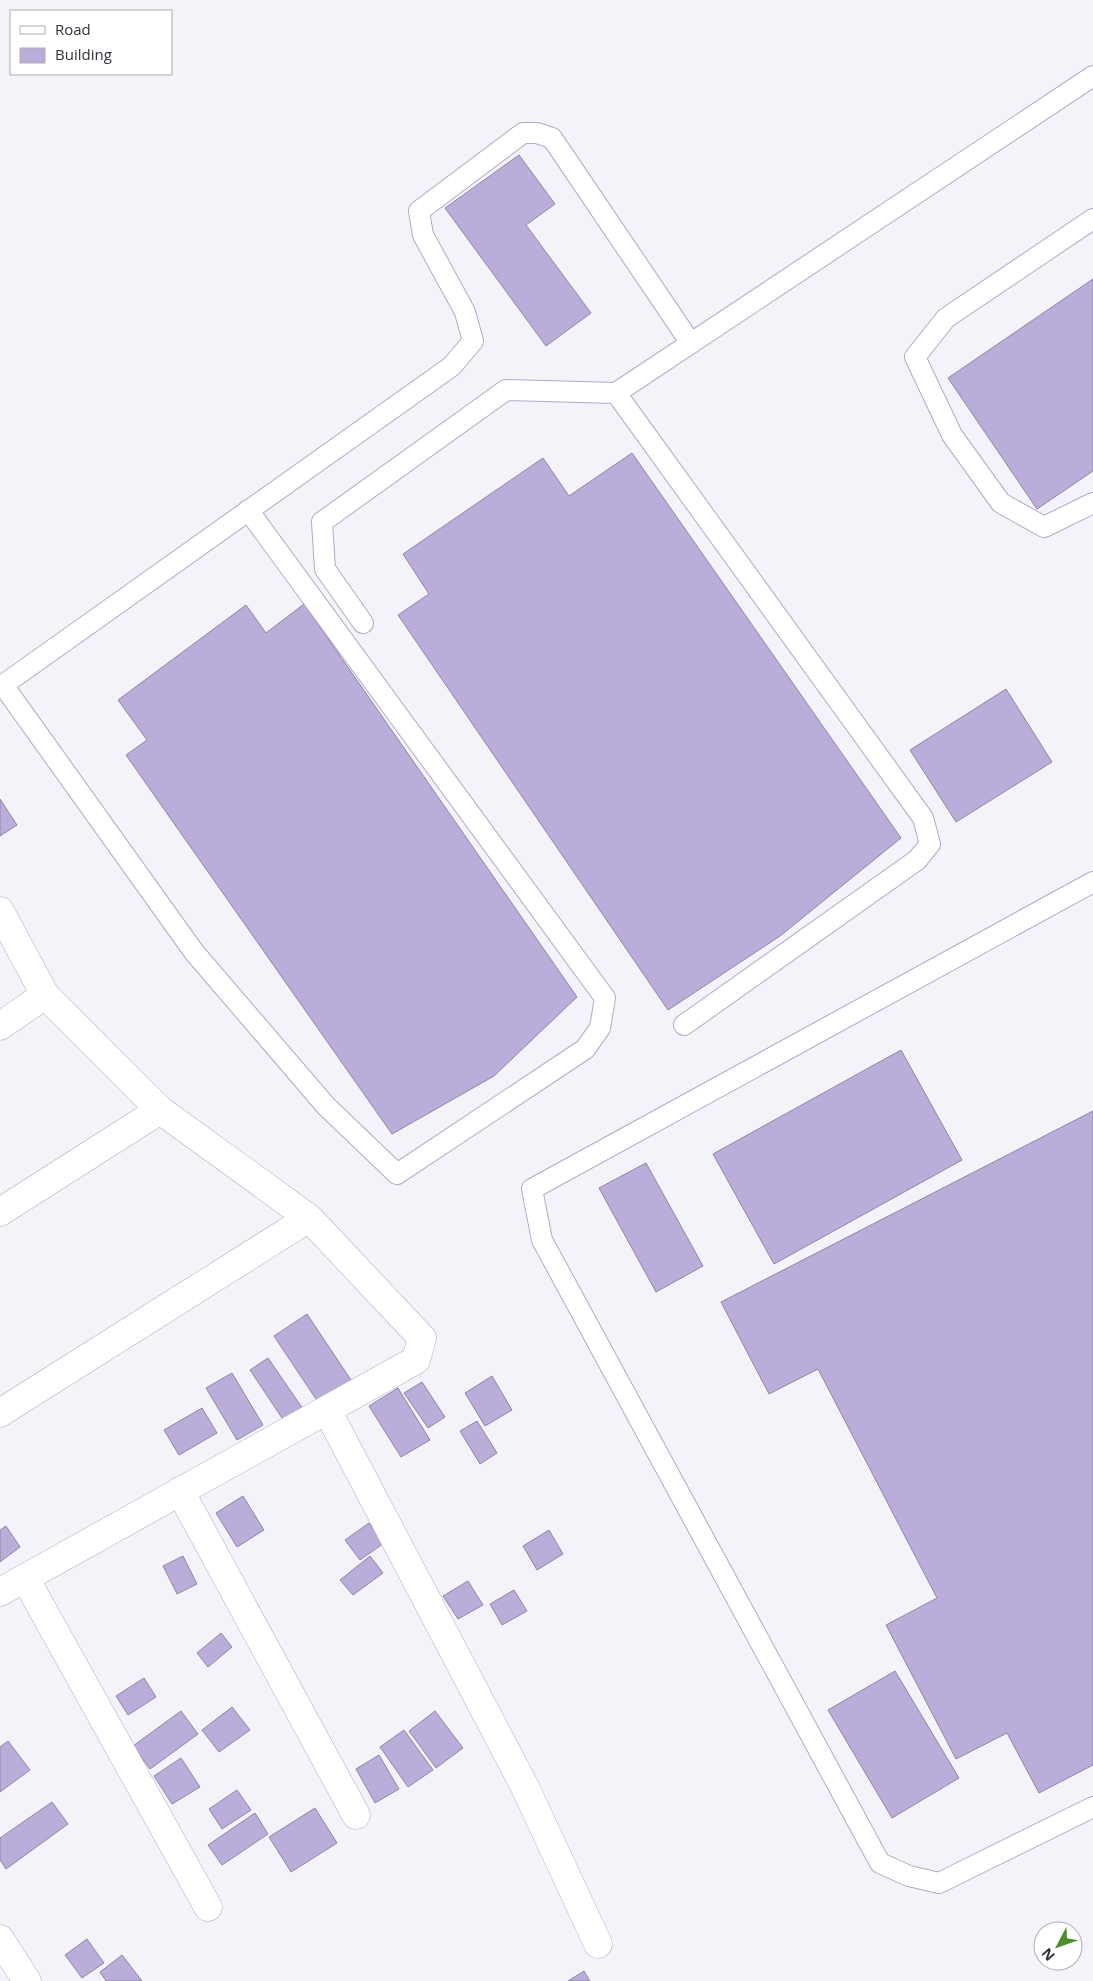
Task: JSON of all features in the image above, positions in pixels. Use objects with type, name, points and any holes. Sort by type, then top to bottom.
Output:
[{"type":"street","points":[[0,911],[45,995],[160,1110],[310,1218],[422,1338],[416,1360],[0,1592]]},
{"type":"street","points":[[0,1026],[45,995]]},
{"type":"street","points":[[0,1212],[160,1110]]},
{"type":"street","points":[[0,1413],[310,1218]]},
{"type":"street","points":[[327,1410],[525,1787],[598,1944]]},
{"type":"street","points":[[180,1492],[356,1815]]},
{"type":"street","points":[[26,1578],[208,1907]]},
{"type":"street","points":[[0,1939],[27,1981]]},
{"type":"lane","points":[[363,623],[325,569],[322,522],[506,390],[616,393],[690,342],[1093,76]]},
{"type":"lane","points":[[248,510],[605,998],[600,1028],[585,1049],[397,1174],[326,1106],[194,952],[3,686],[248,510],[452,366],[473,341],[465,312],[423,235],[419,211],[523,133],[537,133],[552,138],[690,342]]},
{"type":"lane","points":[[1093,219],[946,318],[915,357],[952,435],[1001,503],[1044,528],[1093,503]]},
{"type":"lane","points":[[616,393],[923,818],[930,844],[917,860],[684,1025]]},
{"type":"lane","points":[[1093,882],[532,1189],[542,1240],[880,1863],[909,1876],[939,1883],[1093,1807]]},
{"type":"building","points":[[519,155],[555,204],[526,225],[591,313],[546,346],[445,208]]},
{"type":"building","points":[[1093,279],[1093,471],[1037,509],[948,378]]},
{"type":"building","points":[[632,453],[901,838],[780,936],[668,1010],[398,615],[429,594],[403,554],[543,458],[569,496]]},
{"type":"building","points":[[304,604],[577,997],[494,1076],[392,1134],[126,755],[147,740],[118,700],[246,605],[266,633]]},
{"type":"building","points":[[1006,689],[1052,762],[956,822],[910,750]]},
{"type":"building","points":[[0,799],[17,825],[0,836]]},
{"type":"building","points":[[901,1050],[962,1160],[774,1264],[713,1154]]},
{"type":"building","points":[[1093,1111],[1093,1765],[1039,1793],[1007,1733],[956,1759],[886,1625],[937,1598],[818,1369],[769,1394],[721,1302]]},
{"type":"building","points":[[646,1163],[703,1266],[656,1292],[599,1188]]},
{"type":"building","points":[[307,1314],[355,1386],[322,1408],[274,1336]]},
{"type":"building","points":[[268,1358],[303,1409],[284,1421],[250,1370]]},
{"type":"building","points":[[232,1373],[263,1425],[237,1440],[206,1388]]},
{"type":"building","points":[[492,1376],[512,1410],[485,1426],[465,1393]]},
{"type":"building","points":[[422,1382],[445,1417],[428,1428],[404,1393]]},
{"type":"building","points":[[398,1388],[430,1440],[401,1457],[369,1406]]},
{"type":"building","points":[[202,1408],[217,1433],[179,1455],[164,1430]]},
{"type":"building","points":[[477,1421],[497,1453],[480,1464],[460,1431]]},
{"type":"building","points":[[243,1496],[264,1530],[237,1547],[216,1513]]},
{"type":"building","points":[[369,1523],[384,1543],[360,1560],[345,1540]]},
{"type":"building","points":[[6,1526],[20,1547],[0,1562],[0,1530]]},
{"type":"building","points":[[549,1530],[563,1554],[537,1570],[523,1546]]},
{"type":"building","points":[[183,1556],[197,1584],[177,1594],[163,1566]]},
{"type":"building","points":[[370,1556],[383,1573],[353,1595],[340,1580]]},
{"type":"building","points":[[468,1581],[483,1605],[458,1619],[443,1596]]},
{"type":"building","points":[[514,1590],[527,1611],[502,1625],[490,1604]]},
{"type":"building","points":[[221,1633],[232,1647],[208,1667],[197,1653]]},
{"type":"building","points":[[895,1671],[959,1778],[892,1818],[828,1710]]},
{"type":"building","points":[[144,1678],[156,1697],[128,1715],[116,1696]]},
{"type":"building","points":[[232,1707],[250,1730],[219,1752],[202,1730]]},
{"type":"building","points":[[181,1711],[198,1734],[150,1769],[133,1746]]},
{"type":"building","points":[[435,1711],[463,1748],[436,1768],[409,1731]]},
{"type":"building","points":[[404,1730],[433,1770],[408,1787],[380,1747]]},
{"type":"building","points":[[8,1741],[30,1770],[0,1792],[0,1747]]},
{"type":"building","points":[[379,1755],[399,1789],[375,1803],[356,1769]]},
{"type":"building","points":[[181,1758],[200,1787],[172,1804],[154,1776]]},
{"type":"building","points":[[237,1790],[251,1810],[222,1829],[209,1809]]},
{"type":"building","points":[[52,1802],[68,1824],[6,1869],[0,1860],[0,1838]]},
{"type":"building","points":[[315,1808],[337,1843],[291,1872],[269,1837]]},
{"type":"building","points":[[255,1813],[268,1834],[222,1865],[208,1845]]},
{"type":"building","points":[[87,1939],[104,1963],[82,1978],[65,1955]]},
{"type":"building","points":[[122,1955],[142,1981],[106,1981],[100,1972]]},
{"type":"building","points":[[584,1971],[590,1981],[568,1981]]}]
